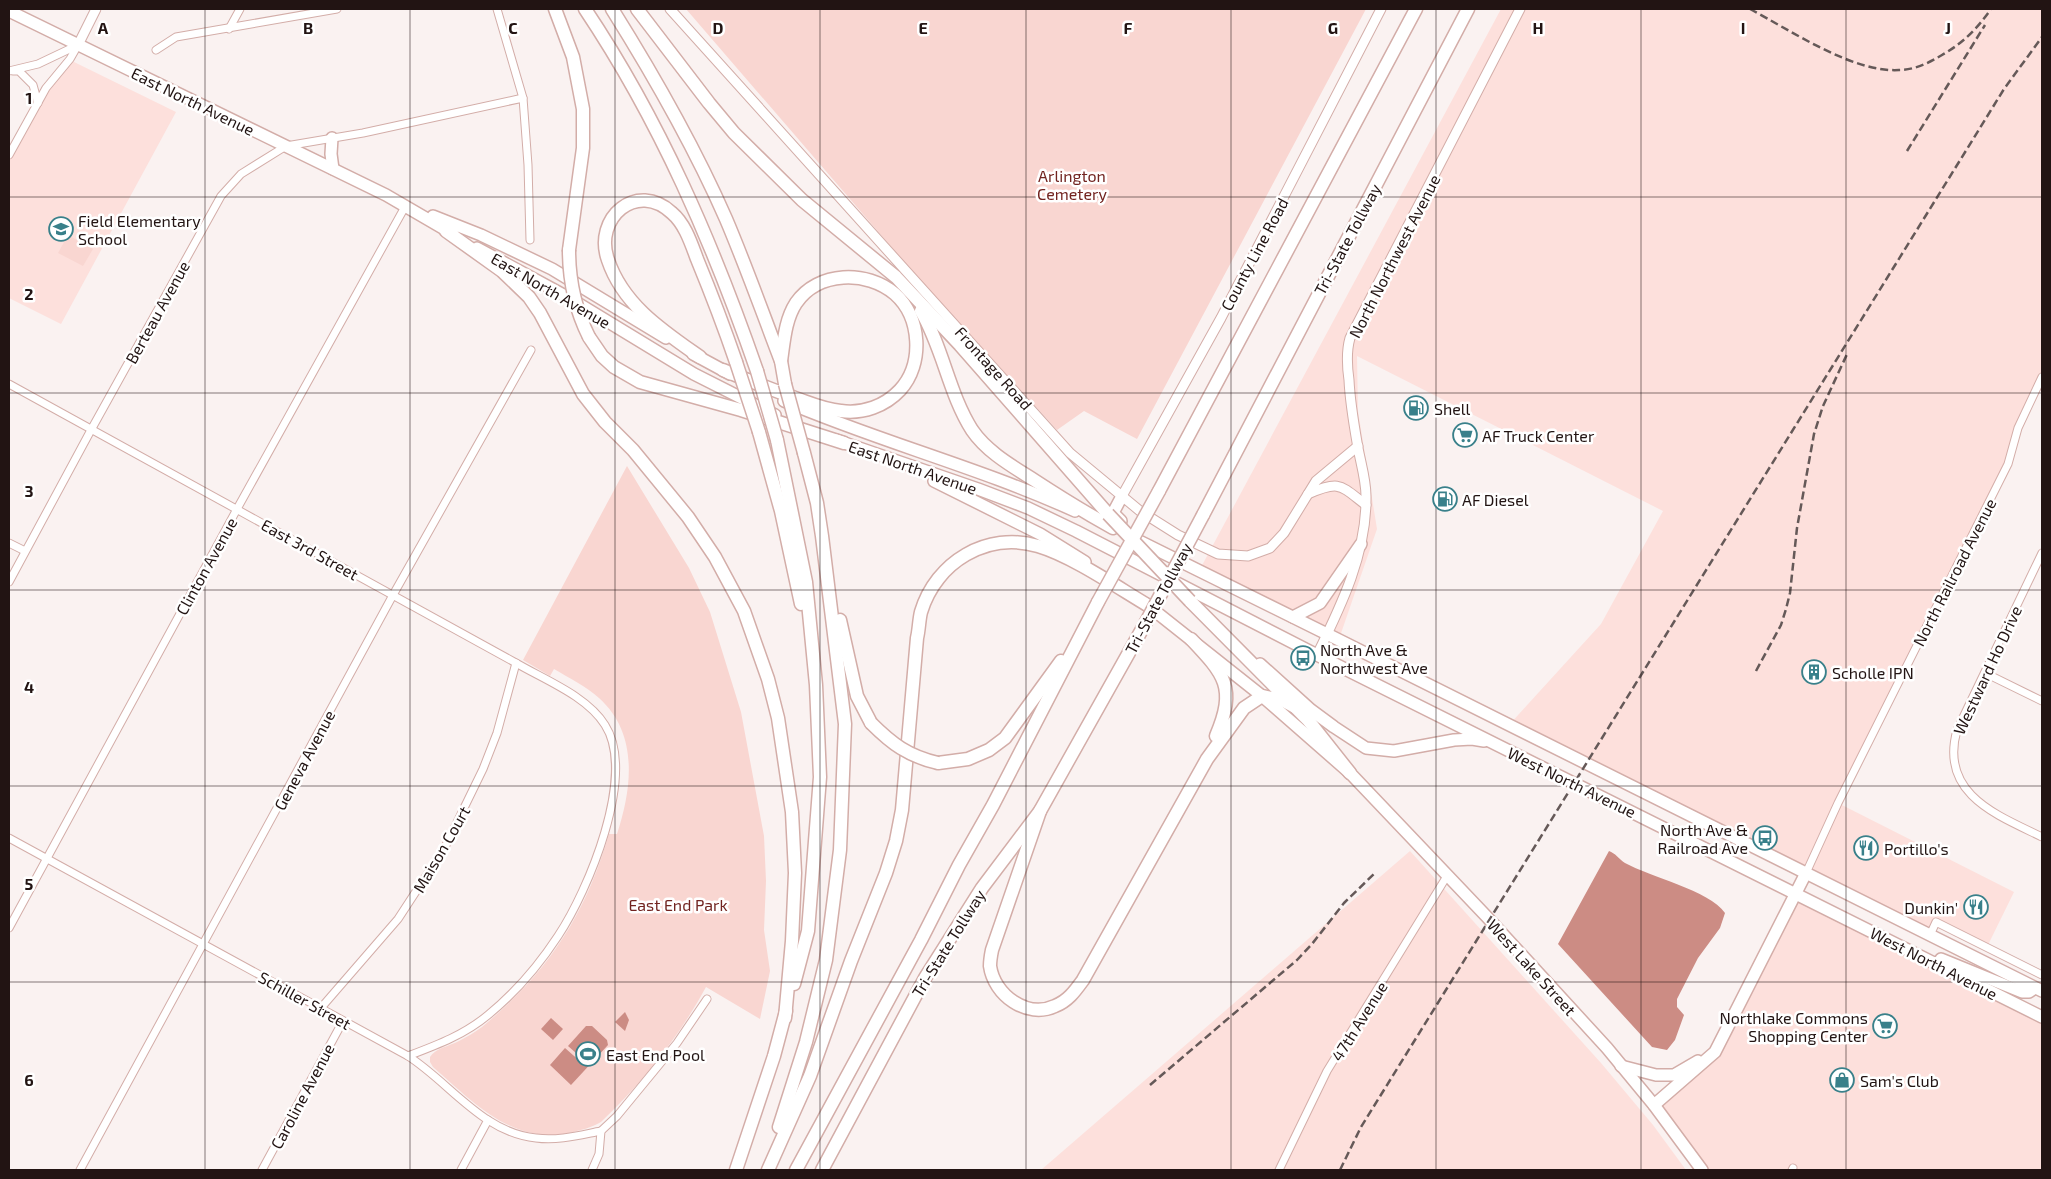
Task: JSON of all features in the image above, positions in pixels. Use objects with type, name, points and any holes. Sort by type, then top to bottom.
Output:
[{"type":"highway","points":[[556,9],[574,57],[583,109],[583,148],[569,250],[571,286],[582,324],[589,337],[602,356],[614,367],[640,382],[724,405],[844,443]]},
{"type":"highway","points":[[585,9],[633,88],[694,207],[735,307],[757,371],[777,440],[806,582],[816,685],[820,777],[808,931],[774,1056],[736,1170]]},
{"type":"highway","points":[[612,9],[670,107],[725,218],[781,361],[785,384],[817,503],[822,536],[845,724],[840,850],[826,960],[806,1042],[767,1170]]},
{"type":"highway","points":[[637,9],[709,104],[764,164],[835,229],[896,277],[960,345],[1108,514],[1308,720],[1350,773]]},
{"type":"highway","name":"Tri-State Tollway","points":[[796,1170],[921,940],[1098,602],[1416,9]]},
{"type":"highway","name":"Tri-State Tollway","points":[[822,1170],[925,978],[982,888],[1040,811],[1145,624],[1468,9]]},
{"type":"highway","points":[[700,358],[662,330],[643,313],[620,286],[612,272],[604,246],[605,235],[612,218],[625,205],[634,202],[653,202],[668,209],[680,222],[700,265],[736,362],[759,432],[781,511],[816,685]]},
{"type":"highway","points":[[446,230],[502,271],[529,297],[540,313],[583,394],[605,422],[633,450],[688,517],[715,556],[744,611],[768,679],[778,718],[792,812],[794,873],[792,941],[785,1018]]},
{"type":"highway","points":[[723,370],[826,409],[852,412],[866,410],[881,405],[894,397],[911,374],[917,350],[912,320],[906,307],[896,294],[884,286],[857,277],[829,280],[815,285],[796,303],[786,329],[781,361]]},
{"type":"highway","points":[[896,277],[911,295],[930,327],[964,415],[982,442],[996,455],[1018,470],[1116,525]]},
{"type":"highway","points":[[822,536],[857,696],[871,723],[893,744],[920,759],[938,762],[968,759],[989,750],[1005,738],[1082,634]]},
{"type":"highway","points":[[767,1170],[810,1076],[896,840],[902,810],[917,638],[921,612],[931,589],[945,569],[963,555],[991,544],[1022,542],[1055,552],[1149,606]]},
{"type":"highway","points":[[1191,639],[1219,671],[1226,686],[1225,712],[1207,759]]},
{"type":"highway","points":[[1040,811],[992,950],[990,964],[997,986],[1005,996],[1018,1005],[1042,1011],[1056,1006],[1070,997],[1083,980],[1207,759],[1244,708],[1262,696],[1282,700],[1295,707]]},
{"type":"main road","name":"East North Avenue","points":[[9,11],[406,205],[481,235],[552,270],[700,358],[774,396],[819,415],[1016,486],[1116,525]]},
{"type":"main road","points":[[332,138],[331,154],[333,169]]},
{"type":"main road","name":"East North Avenue","points":[[406,205],[730,394],[844,443],[1028,508],[1103,544]]},
{"type":"main road","name":"West Lake Street","points":[[871,453],[952,489],[1040,534],[1110,578],[1149,606],[1262,696],[1350,773],[1487,917],[1621,1066],[1654,1105],[1702,1170]]},
{"type":"main road","points":[[1116,525],[1114,513],[1122,496]]},
{"type":"main road","name":"West North Avenue","points":[[1116,525],[1293,617],[2039,990]]},
{"type":"main road","name":"West North Avenue","points":[[1103,544],[1317,655],[2042,1017]]},
{"type":"main road","points":[[1293,617],[1320,603],[1361,544]]},
{"type":"main road","points":[[1190,599],[1311,710],[1366,748],[1394,751],[1454,740],[1472,739],[1493,742]]},
{"type":"main road","points":[[1654,1105],[1715,1052],[1806,873]]},
{"type":"main road","points":[[1894,942],[1965,968],[2022,992],[2039,990]]},
{"type":"main road","points":[[1621,1066],[1656,1075],[1674,1075],[1715,1052]]},
{"type":"street","points":[[9,155],[46,88],[70,60],[96,9]]},
{"type":"street","points":[[229,29],[240,9]]},
{"type":"street","points":[[156,50],[176,37],[337,9]]},
{"type":"street","points":[[497,9],[523,98],[530,240]]},
{"type":"street","name":"Frontage Road","points":[[670,9],[1070,453],[1140,511],[1178,535],[1218,554],[1248,556],[1270,548],[1284,533],[1316,481],[1358,446]]},
{"type":"street","name":"County Line Road","points":[[1122,496],[1221,318],[1381,9]]},
{"type":"street","name":"North Northwest Avenue","points":[[1317,655],[1348,587],[1361,544],[1366,505],[1364,478],[1351,407],[1347,365],[1350,338],[1520,9]]},
{"type":"street","points":[[9,71],[38,64],[78,45]]},
{"type":"street","points":[[9,71],[18,71],[26,77],[33,85],[38,103]]},
{"type":"street","name":"Berteau Avenue","points":[[9,582],[221,196],[241,174],[286,146],[523,98]]},
{"type":"street","name":"Clinton Avenue","points":[[9,928],[237,509],[406,205]]},
{"type":"street","name":"Geneva Avenue","points":[[80,1170],[393,595],[531,350]]},
{"type":"street","name":"North Railroad Avenue","points":[[1806,873],[1838,803],[2008,464],[2018,428],[2042,377]]},
{"type":"street","name":"East 3rd Street","points":[[9,384],[557,686],[594,712],[608,730],[615,752],[615,785],[587,882],[570,917],[548,950],[501,1004],[458,1036],[408,1056]]},
{"type":"street","points":[[1308,494],[1328,485],[1343,488],[1366,505]]},
{"type":"street","points":[[9,542],[25,551]]},
{"type":"street","name":"Westward Ho Drive","points":[[2042,553],[2040,562],[1957,730],[1954,753],[1957,771],[1969,793],[1983,806],[2042,837]]},
{"type":"street","name":"Maison Court","points":[[320,1009],[398,920],[445,847],[483,769],[497,733],[516,663]]},
{"type":"street","points":[[1985,673],[2042,701]]},
{"type":"street","name":"Schiller Street","points":[[9,838],[425,1066],[462,1100],[488,1120],[515,1133],[534,1138],[554,1139],[601,1132]]},
{"type":"street","name":"47th Avenue","points":[[1278,1170],[1327,1071],[1447,876]]},
{"type":"street","points":[[1930,935],[1936,922],[2042,975],[2039,990]]},
{"type":"street","points":[[592,1170],[599,1154],[601,1132],[617,1116],[677,1043],[707,999]]},
{"type":"street","name":"Caroline Avenue","points":[[262,1170],[342,1021]]},
{"type":"street","points":[[461,1170],[488,1120]]},
{"type":"shaded area","points":[[1501,9],[2042,9],[2042,378],[2018,428],[2008,464],[1838,803],[2014,892],[1987,947],[1937,922],[1929,935],[1509,725],[1601,624],[1663,511],[1357,356],[1358,411],[1377,529],[1339,639],[1199,571]]},
{"type":"shaded area","name":"Field Elementary School","points":[[72,61],[176,112],[61,324],[9,298],[9,159],[48,89]]},
{"type":"shaded area","points":[[1410,851],[1601,1063],[1653,1125],[1686,1170],[1041,1170]]},
{"type":"shaded area","points":[[1609,851],[1625,863],[1706,897],[1725,913],[1720,928],[1698,958],[1677,999],[1677,1007],[1684,1015],[1675,1040],[1667,1050],[1652,1047],[1558,944]]},
{"type":"shaded area","name":"Northlake Commons Shopping Center","points":[[1796,893],[2042,1017],[2042,1170],[1702,1170],[1654,1105],[1715,1052]]},
{"type":"shaded area","points":[[625,1012],[629,1020],[625,1031],[615,1022]]},
{"type":"shaded area","points":[[551,1018],[563,1029],[553,1040],[541,1029]]},
{"type":"shaded area","name":"East End Pool","points":[[586,1026],[592,1026],[607,1040],[608,1045],[571,1085],[550,1065],[565,1048],[582,1063],[584,1060],[568,1046]]},
{"type":"green space","name":"Arlington Cemetery","points":[[686,9],[1366,9],[1137,439],[1084,411],[1057,430],[906,264]]},
{"type":"green space","points":[[68,235],[93,249],[83,266],[58,253]]},
{"type":"green space","name":"East End Park","points":[[627,466],[689,568],[710,612],[741,712],[764,836],[766,881],[764,930],[770,971],[760,1019],[706,987],[684,1024],[659,1059],[601,1122],[569,1133],[548,1135],[529,1133],[494,1117],[478,1106],[433,1067],[430,1057],[439,1049],[455,1043],[482,1027],[526,985],[545,963],[576,917],[599,864],[609,834],[617,834],[626,798],[629,762],[621,728],[612,712],[589,690],[554,669],[550,676],[523,660]]},
{"type":"railway","points":[[1750,9],[1842,58],[1862,65],[1899,70],[1921,66],[1957,46],[1991,9]]},
{"type":"railway","points":[[1907,151],[1985,25]]},
{"type":"railway","points":[[1340,1170],[1361,1127],[2004,89],[2042,37]]},
{"type":"railway","points":[[1756,671],[1781,625],[1786,609],[1790,593],[1797,528],[1814,434],[1823,406],[1848,352]]},
{"type":"railway","points":[[1150,1085],[1297,960],[1344,903],[1376,872]]},
{"type":"place","name":"Field Elementary School","points":[[61,229]]},
{"type":"place","name":"Shell","points":[[1416,408]]},
{"type":"place","name":"AF Truck Center","points":[[1465,435]]},
{"type":"place","name":"AF Diesel","points":[[1445,499]]},
{"type":"place","name":"North Ave & Northwest Ave","points":[[1303,658]]},
{"type":"place","name":"Scholle IPN","points":[[1814,672]]},
{"type":"place","name":"North Ave & Railroad Ave","points":[[1765,838]]},
{"type":"place","name":"Portillo's","points":[[1866,848]]},
{"type":"place","name":"Dunkin'","points":[[1976,907]]},
{"type":"place","name":"Northlake Commons Shopping Center","points":[[1885,1026]]},
{"type":"place","name":"East End Pool","points":[[588,1054]]},
{"type":"place","name":"Sam's Club","points":[[1842,1080]]}]
